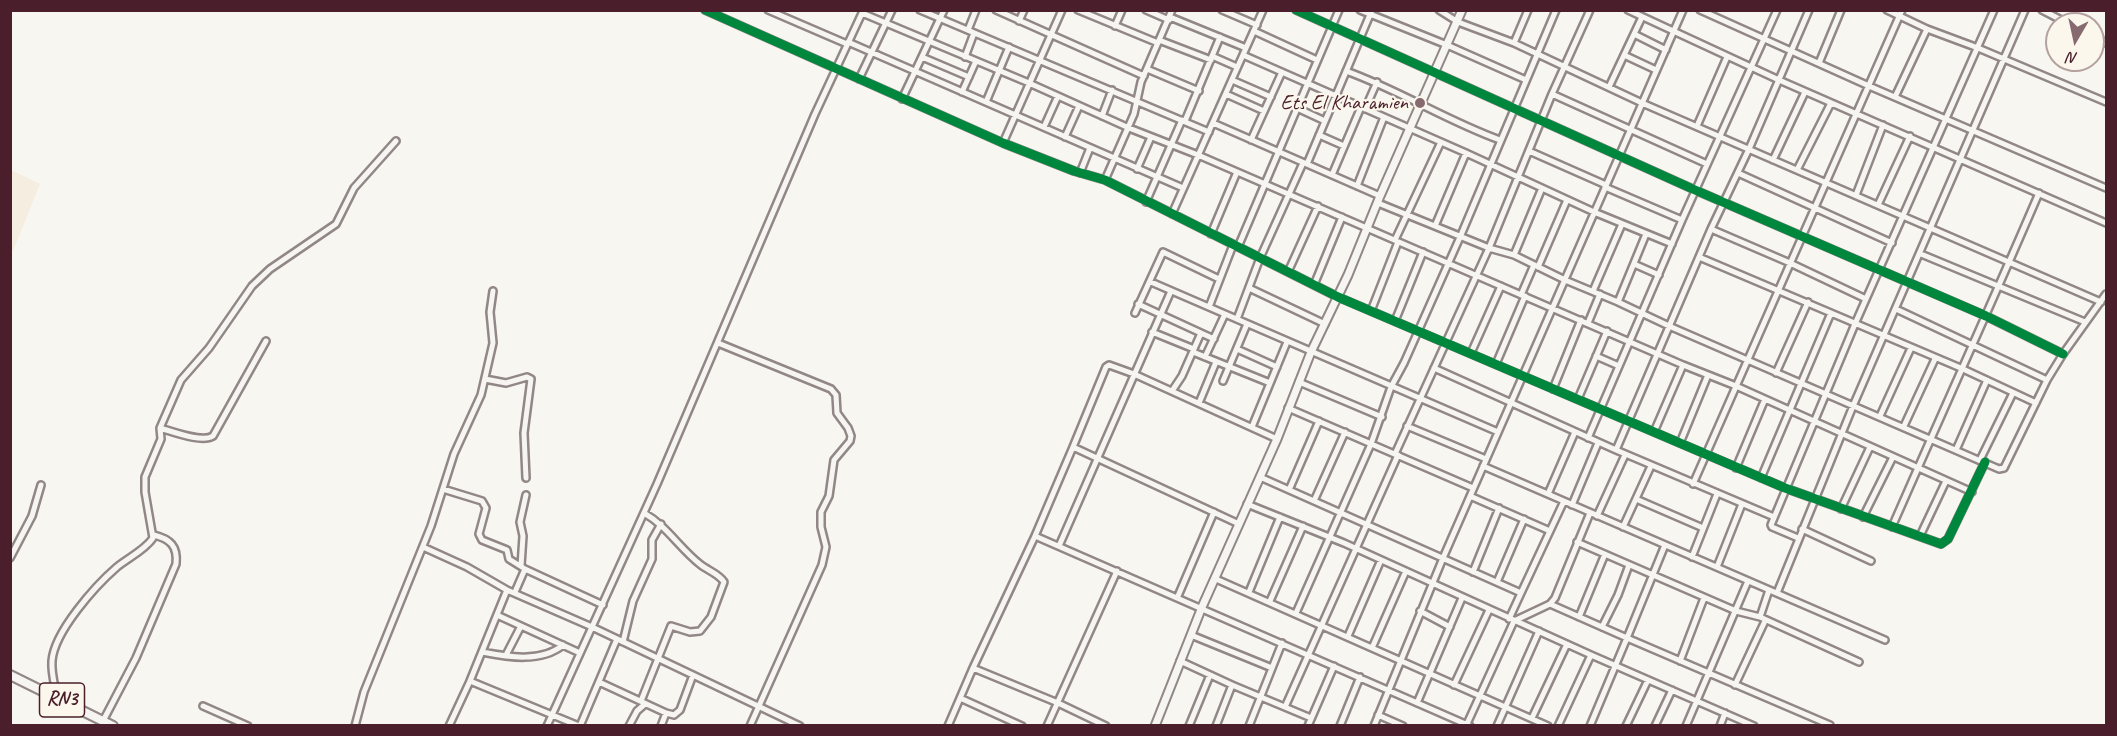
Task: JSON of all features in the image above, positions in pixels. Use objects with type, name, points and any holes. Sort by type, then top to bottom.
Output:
[{"type":"highway","name":"RN3","points":[[10,675],[113,726]]},
{"type":"main road","points":[[1155,726],[1202,608],[1277,439],[1311,352],[1338,297],[1462,10]]},
{"type":"street","points":[[705,10],[1003,144],[1105,180],[1338,297],[1814,500],[1941,544],[1946,542],[1972,492],[2013,393]]},
{"type":"street","points":[[768,10],[872,52],[1183,188]]},
{"type":"street","points":[[860,79],[892,10]]},
{"type":"street","points":[[920,10],[1209,132]]},
{"type":"street","points":[[902,99],[944,10]]},
{"type":"street","points":[[968,30],[976,10]]},
{"type":"street","points":[[996,10],[1144,76]]},
{"type":"street","points":[[1019,21],[1024,10]]},
{"type":"street","points":[[1003,144],[1062,10]]},
{"type":"street","points":[[1078,10],[1159,42],[1237,67]]},
{"type":"street","points":[[1115,26],[1122,10]]},
{"type":"street","points":[[1146,10],[1170,16],[1246,48]]},
{"type":"street","points":[[1222,10],[1317,60]]},
{"type":"street","points":[[1172,214],[1263,10]]},
{"type":"street","points":[[1296,10],[1695,190],[1986,316],[2063,354]]},
{"type":"street","points":[[1209,307],[1219,279],[1265,184],[1339,10]]},
{"type":"street","points":[[1360,10],[1526,80]]},
{"type":"street","points":[[1439,10],[1458,22],[1514,43],[1642,103],[2101,302]]},
{"type":"street","points":[[1514,43],[1528,10]]},
{"type":"street","points":[[1296,613],[1371,444],[1391,387],[1461,235],[1556,10]]},
{"type":"street","points":[[1285,707],[1367,523],[1407,426],[1489,248],[1552,94],[1590,10]]},
{"type":"street","points":[[1628,10],[1805,92],[2106,223]]},
{"type":"street","points":[[1374,726],[1473,488],[1683,10]]},
{"type":"street","points":[[1701,10],[1715,13],[1869,86],[2106,188]]},
{"type":"street","points":[[1588,438],[1695,190],[1766,39],[1777,10]]},
{"type":"street","points":[[1616,450],[1809,10]]},
{"type":"street","points":[[1819,63],[1841,10]]},
{"type":"street","points":[[1887,10],[1901,13],[1927,29],[2106,102]]},
{"type":"street","points":[[1798,538],[1771,525],[1855,324],[1994,10]]},
{"type":"street","points":[[1777,593],[1853,406],[1909,282],[2025,10]]},
{"type":"street","points":[[547,726],[644,513],[757,247],[863,12],[1129,128],[1318,206],[1657,354],[1736,386],[1972,492]]},
{"type":"street","points":[[1237,319],[1260,258],[1319,135],[1371,13]]},
{"type":"street","points":[[1693,484],[1901,13]]},
{"type":"street","points":[[1105,180],[1129,128],[1139,87],[1170,16]]},
{"type":"street","points":[[1609,87],[1642,17]]},
{"type":"street","points":[[1895,97],[1927,29]]},
{"type":"street","points":[[964,57],[974,33]]},
{"type":"street","points":[[1634,34],[1666,50]]},
{"type":"street","points":[[1146,202],[1171,144],[1199,91],[1220,37]]},
{"type":"street","points":[[986,102],[1009,48]]},
{"type":"street","points":[[1243,55],[1594,212],[1672,244]]},
{"type":"street","points":[[1624,55],[1656,70]]},
{"type":"street","points":[[922,57],[969,77]]},
{"type":"street","points":[[1697,126],[1727,57]]},
{"type":"street","points":[[962,92],[976,62]]},
{"type":"street","points":[[1147,69],[1199,91]]},
{"type":"street","points":[[1346,71],[1377,82],[1421,105],[1500,140]]},
{"type":"street","points":[[1251,140],[1282,72]]},
{"type":"street","points":[[1232,80],[1271,97]]},
{"type":"street","points":[[1332,175],[1344,146],[1377,82]]},
{"type":"street","points":[[1102,116],[1112,90]]},
{"type":"street","points":[[1773,160],[1805,92]]},
{"type":"street","points":[[1226,94],[1264,111]]},
{"type":"street","points":[[1552,94],[1707,164]]},
{"type":"street","points":[[1044,128],[1058,96]]},
{"type":"street","points":[[1797,170],[1831,103]]},
{"type":"street","points":[[1065,137],[1079,106]]},
{"type":"street","points":[[1297,108],[1325,121]]},
{"type":"street","points":[[1356,186],[1384,117]]},
{"type":"street","points":[[1213,123],[1356,186],[1406,214],[1489,248],[1514,255],[1747,361],[1904,426],[1999,469],[2004,468],[2047,380],[2106,294]]},
{"type":"street","points":[[1856,195],[1883,125]]},
{"type":"street","points":[[1319,135],[1344,146]]},
{"type":"street","points":[[1878,205],[1910,136]]},
{"type":"street","points":[[1137,169],[1151,137]]},
{"type":"street","points":[[57,698],[52,660],[56,646],[70,622],[88,594],[116,568],[151,542],[154,535],[145,484],[148,468],[161,439],[160,428],[181,380],[208,348],[243,296],[270,269],[336,224],[354,188],[396,141]]},
{"type":"street","points":[[1371,310],[1406,214],[1441,142]]},
{"type":"street","points":[[1080,173],[1090,148]]},
{"type":"street","points":[[1529,151],[1682,220]]},
{"type":"street","points":[[1435,225],[1466,153]]},
{"type":"street","points":[[1212,234],[1238,172]]},
{"type":"street","points":[[1738,173],[1892,243]]},
{"type":"street","points":[[1514,255],[1542,188]]},
{"type":"street","points":[[1893,527],[2039,193]]},
{"type":"street","points":[[1496,364],[1523,296],[1567,200]]},
{"type":"street","points":[[1288,272],[1318,206]]},
{"type":"street","points":[[1314,285],[1342,217]]},
{"type":"street","points":[[1593,291],[1622,224]]},
{"type":"street","points":[[1711,229],[1866,299]]},
{"type":"street","points":[[1618,302],[1646,234]]},
{"type":"street","points":[[1135,313],[1163,252],[1219,279]]},
{"type":"street","points":[[1395,321],[1423,252]]},
{"type":"street","points":[[1921,254],[2085,322]]},
{"type":"street","points":[[1699,257],[1963,369],[2036,403]]},
{"type":"street","points":[[1634,264],[1659,274]]},
{"type":"street","points":[[1151,282],[1498,432]]},
{"type":"street","points":[[1471,354],[1501,286]]},
{"type":"street","points":[[1249,288],[1325,324]]},
{"type":"street","points":[[364,726],[356,724],[364,692],[423,547],[454,454],[479,399],[485,379],[494,343],[490,312],[493,291]]},
{"type":"street","points":[[1059,546],[1171,291]]},
{"type":"street","points":[[1588,323],[1600,294]]},
{"type":"street","points":[[1138,303],[1214,339]]},
{"type":"street","points":[[1776,373],[1808,303]]},
{"type":"street","points":[[1896,309],[2047,380]]},
{"type":"street","points":[[1761,478],[1831,313]]},
{"type":"street","points":[[1205,357],[1225,314]]},
{"type":"street","points":[[1553,388],[1581,320]]},
{"type":"street","points":[[1223,381],[1247,324]]},
{"type":"street","points":[[1578,399],[1607,331]]},
{"type":"street","points":[[1152,332],[1216,362],[1270,383]]},
{"type":"street","points":[[1172,391],[1201,333]]},
{"type":"street","points":[[160,428],[200,439],[210,439],[267,341]]},
{"type":"street","points":[[1252,427],[1287,342]]},
{"type":"street","points":[[718,343],[831,389],[836,395],[837,412],[851,436],[850,441],[834,460],[830,496],[821,512],[821,527],[826,546],[822,565],[750,726]]},
{"type":"street","points":[[1880,416],[1911,348]]},
{"type":"street","points":[[1238,349],[1276,367]]},
{"type":"street","points":[[1596,356],[1619,366]]},
{"type":"street","points":[[1904,426],[1935,359]]},
{"type":"street","points":[[1199,403],[1216,362]]},
{"type":"street","points":[[948,726],[1035,536],[1106,367],[1113,365],[1277,439]]},
{"type":"street","points":[[1654,432],[1683,365]]},
{"type":"street","points":[[1434,368],[1625,455],[1774,517]]},
{"type":"street","points":[[1680,443],[1708,375]]},
{"type":"street","points":[[485,379],[506,382],[527,377],[531,379],[524,433],[526,478]]},
{"type":"street","points":[[1956,450],[1987,380]]},
{"type":"street","points":[[1299,382],[1382,417]]},
{"type":"street","points":[[1736,468],[1765,399]]},
{"type":"street","points":[[1288,408],[1473,488]]},
{"type":"street","points":[[1289,490],[1319,421]]},
{"type":"street","points":[[1407,426],[1486,459]]},
{"type":"street","points":[[1314,501],[1345,432]]},
{"type":"street","points":[[1548,495],[1575,432]]},
{"type":"street","points":[[1572,505],[1598,443]]},
{"type":"street","points":[[1073,447],[1239,524]]},
{"type":"street","points":[[1841,509],[1870,447]]},
{"type":"street","points":[[1597,516],[1625,455]]},
{"type":"street","points":[[1863,517],[1893,457]]},
{"type":"street","points":[[1483,466],[1885,640]]},
{"type":"street","points":[[1623,527],[1651,466]]},
{"type":"street","points":[[1260,477],[1521,593]]},
{"type":"street","points":[[1920,536],[1946,481]]},
{"type":"street","points":[[10,558],[32,516],[41,485]]},
{"type":"street","points":[[443,489],[482,501],[486,508],[479,538],[507,550],[509,560],[603,605]]},
{"type":"street","points":[[1692,557],[1717,494]]},
{"type":"street","points":[[515,592],[523,568],[523,536],[520,522],[526,495]]},
{"type":"street","points":[[1470,496],[1550,531]]},
{"type":"street","points":[[1636,499],[1704,528]]},
{"type":"street","points":[[1035,536],[1178,596],[1467,725],[1521,593],[1564,501]]},
{"type":"street","points":[[1247,504],[1356,548],[1462,598],[1750,725]]},
{"type":"street","points":[[1717,567],[1742,504]]},
{"type":"street","points":[[1473,572],[1499,508]]},
{"type":"street","points":[[1178,596],[1214,512]]},
{"type":"street","points":[[628,726],[643,702],[671,626],[690,632],[700,631],[707,625],[724,582],[721,577],[703,567],[660,524],[644,513]]},
{"type":"street","points":[[1511,620],[1550,604],[1558,593],[1590,513]]},
{"type":"street","points":[[1249,592],[1280,517]]},
{"type":"street","points":[[1497,582],[1524,519]]},
{"type":"street","points":[[470,681],[580,726],[598,682],[620,640],[633,601],[652,559],[652,540],[660,524]]},
{"type":"street","points":[[1270,602],[1303,526]]},
{"type":"street","points":[[1802,529],[1871,561]]},
{"type":"street","points":[[103,721],[136,658],[176,564],[174,544],[154,535]]},
{"type":"street","points":[[1577,542],[1704,598],[1762,619],[1859,662]]},
{"type":"street","points":[[1590,726],[1665,545]]},
{"type":"street","points":[[423,547],[467,567],[507,590],[592,627],[800,726]]},
{"type":"street","points":[[1579,617],[1605,555]]},
{"type":"street","points":[[1348,636],[1382,560]]},
{"type":"street","points":[[1602,627],[1618,595],[1629,565]]},
{"type":"street","points":[[1047,726],[1117,571]]},
{"type":"street","points":[[1372,648],[1406,571]]},
{"type":"street","points":[[1216,579],[1548,726]]},
{"type":"street","points":[[1686,726],[1707,673],[1749,581]]},
{"type":"street","points":[[449,726],[507,590]]},
{"type":"street","points":[[1735,685],[1762,619],[1769,590]]},
{"type":"street","points":[[1417,703],[1462,598]]},
{"type":"street","points":[[1680,661],[1704,598]]},
{"type":"street","points":[[1550,604],[1830,725]]},
{"type":"street","points":[[1454,685],[1489,610]]},
{"type":"street","points":[[1420,611],[1450,627]]},
{"type":"street","points":[[497,615],[580,653]]},
{"type":"street","points":[[507,655],[521,626]]},
{"type":"street","points":[[1497,726],[1539,631]]},
{"type":"street","points":[[1191,635],[1272,668]]},
{"type":"street","points":[[1249,726],[1282,643]]},
{"type":"street","points":[[1532,718],[1567,644]]},
{"type":"street","points":[[482,652],[543,655],[550,654],[563,645]]},
{"type":"street","points":[[1558,726],[1591,655]]},
{"type":"street","points":[[1180,661],[1311,718]]},
{"type":"street","points":[[1308,726],[1334,666]]},
{"type":"street","points":[[973,668],[1058,703],[1106,726]]},
{"type":"street","points":[[598,682],[674,715],[679,713],[693,675]]},
{"type":"street","points":[[1189,726],[1210,675]]},
{"type":"street","points":[[1340,726],[1360,677]]},
{"type":"street","points":[[1626,726],[1648,680]]},
{"type":"street","points":[[1216,726],[1232,685]]},
{"type":"street","points":[[1654,726],[1672,690]]},
{"type":"street","points":[[960,698],[1022,726]]},
{"type":"street","points":[[203,706],[248,726]]},
{"type":"street","points":[[662,726],[666,713]]},
{"type":"street","points":[[1720,726],[1725,713]]},
{"type":"street","points":[[1378,715],[1403,726]]},
{"type":"shaded area","points":[[11,170],[40,184],[13,251],[10,251]]},
{"type":"cycle path","points":[[705,10],[1003,143],[1074,171],[1105,180],[1338,297],[1785,488],[1941,544],[1948,539],[1985,462]]},
{"type":"cycle path","points":[[1296,10],[1695,190],[1986,316],[2063,354]]},
{"type":"place","name":"Ets El Kharamien","points":[[1420,103]]}]
